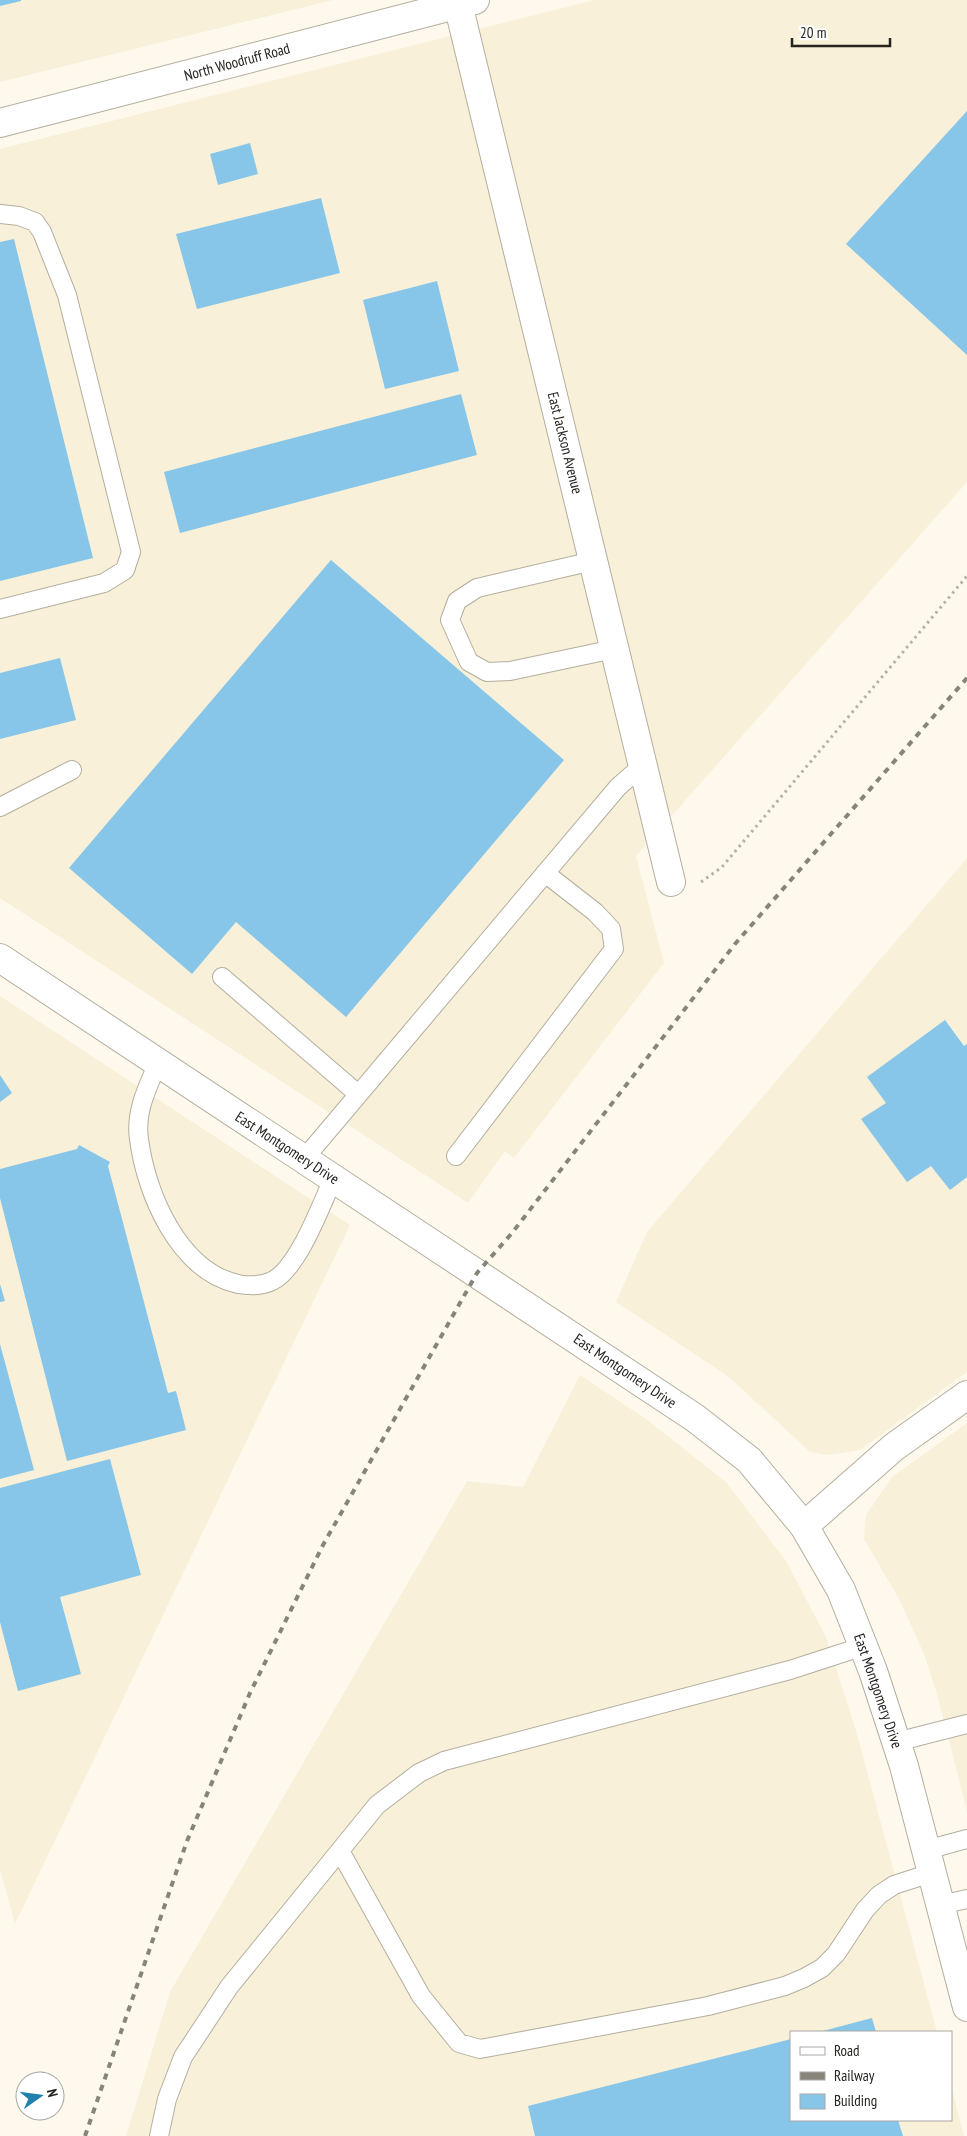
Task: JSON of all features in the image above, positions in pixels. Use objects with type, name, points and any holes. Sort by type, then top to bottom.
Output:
[{"type":"street","name":"North Woodruff Road","points":[[0,124],[466,2]]},
{"type":"street","name":"East Jackson Avenue","points":[[466,2],[593,561],[672,882]]},
{"type":"street","name":"East Montgomery Drive","points":[[0,958],[695,1418],[749,1460],[804,1526],[841,1590],[864,1646],[896,1742],[967,2007]]},
{"type":"street","points":[[804,1526],[894,1447],[966,1402]]},
{"type":"lane","points":[[0,214],[19,216],[35,222],[42,232],[67,295],[131,552],[125,570],[104,583],[0,609]]},
{"type":"lane","points":[[593,561],[477,588],[457,601],[450,620],[469,662],[487,672],[510,671],[614,649]]},
{"type":"lane","points":[[304,1159],[618,787],[643,765]]},
{"type":"lane","points":[[0,807],[72,770]]},
{"type":"lane","points":[[456,1156],[614,949],[612,929],[595,912],[545,873]]},
{"type":"lane","points":[[222,977],[358,1094]]},
{"type":"lane","points":[[158,1063],[143,1098],[138,1118],[138,1139],[146,1172],[159,1209],[174,1238],[196,1261],[223,1280],[249,1286],[272,1282],[286,1270],[299,1252],[333,1179]]},
{"type":"lane","points":[[159,2136],[167,2099],[183,2058],[230,1987],[377,1805],[419,1773],[444,1761],[780,1673],[864,1646]]},
{"type":"lane","points":[[896,1742],[967,1724]]},
{"type":"lane","points":[[340,1850],[421,1996],[459,2043],[480,2050],[708,2006],[785,1986],[804,1978],[822,1968],[836,1954],[865,1910],[879,1895],[928,1861],[967,1839]]},
{"type":"lane","points":[[940,1905],[967,1899]]},
{"type":"path","points":[[672,882],[698,885],[722,867],[967,576]]},
{"type":"shaded area","points":[[0,0],[333,0],[0,82]]},
{"type":"shaded area","points":[[594,0],[967,0],[967,482],[636,856],[664,963],[514,1158],[505,1151],[468,1203],[0,898],[0,149]]},
{"type":"shaded area","points":[[967,858],[967,1372],[860,1450],[827,1455],[810,1452],[729,1377],[616,1302],[647,1232]]},
{"type":"shaded area","points":[[0,996],[350,1225],[15,1924],[0,1869]]},
{"type":"shaded area","points":[[580,1375],[646,1419],[726,1482],[786,1561],[826,1637],[857,1734],[937,2031],[790,2031],[790,2121],[952,2121],[952,2089],[964,2136],[126,2136],[170,1992],[467,1481],[523,1487]]},
{"type":"shaded area","points":[[967,1423],[967,1811],[937,1694],[924,1654],[899,1599],[864,1539],[866,1515],[892,1477]]},
{"type":"building","points":[[0,0],[21,0],[21,1],[0,6]]},
{"type":"building","points":[[967,111],[967,355],[846,244]]},
{"type":"building","points":[[250,143],[258,174],[218,185],[210,154]]},
{"type":"building","points":[[321,198],[340,273],[197,309],[176,234]]},
{"type":"building","points":[[14,239],[93,558],[0,581],[0,242]]},
{"type":"building","points":[[437,281],[459,371],[385,389],[363,300]]},
{"type":"building","points":[[461,394],[477,455],[180,533],[164,472]]},
{"type":"building","points":[[331,560],[564,760],[346,1017],[236,922],[192,974],[69,868]]},
{"type":"building","points":[[60,658],[76,720],[0,739],[0,673]]},
{"type":"building","points":[[945,1020],[964,1046],[967,1044],[967,1177],[950,1190],[931,1166],[907,1182],[861,1119],[886,1103],[867,1077]]},
{"type":"building","points":[[0,1075],[12,1093],[0,1102]]},
{"type":"building","points":[[79,1145],[110,1162],[108,1166],[168,1393],[176,1391],[186,1430],[67,1461],[0,1198],[0,1169],[77,1149]]},
{"type":"building","points":[[0,1284],[5,1301],[0,1302]]},
{"type":"building","points":[[0,1344],[34,1470],[0,1479]]},
{"type":"building","points":[[110,1459],[141,1575],[60,1597],[81,1674],[18,1691],[0,1622],[0,1488]]},
{"type":"building","points":[[872,2018],[876,2031],[823,2031]]},
{"type":"building","points":[[790,2039],[790,2121],[898,2121],[903,2136],[535,2136],[528,2106]]},
{"type":"railway","points":[[85,2136],[187,1841],[250,1693],[323,1545],[477,1273],[512,1233],[735,944],[967,678]]}]
